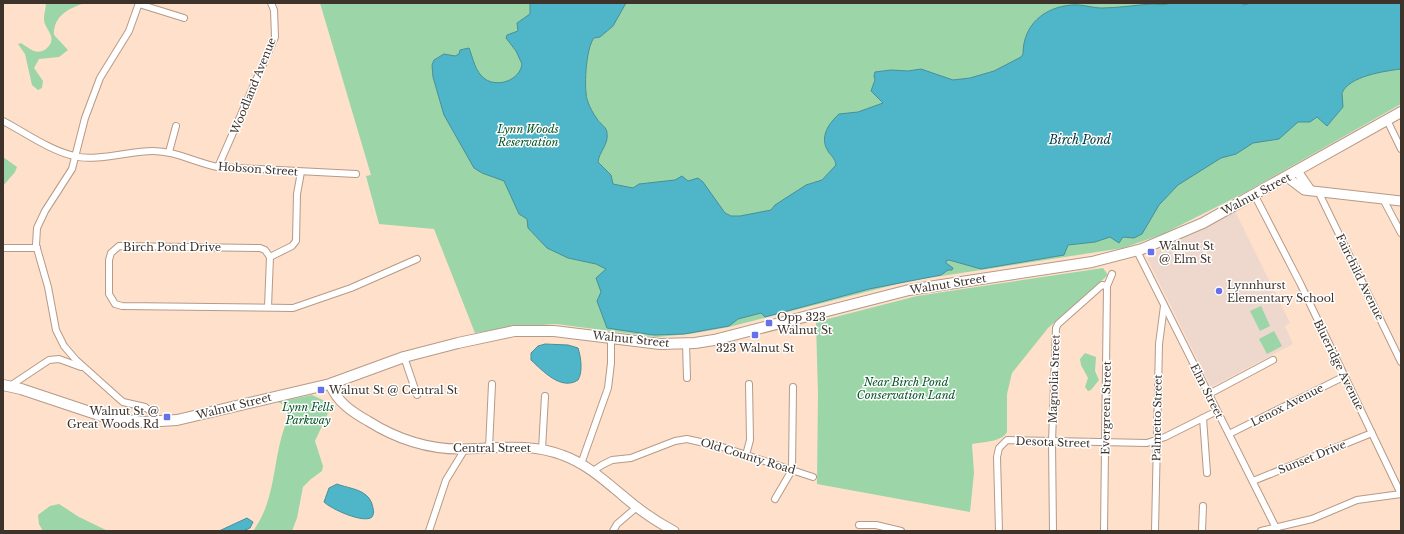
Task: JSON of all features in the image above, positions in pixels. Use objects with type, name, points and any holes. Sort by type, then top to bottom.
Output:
[{"type":"main road","name":"Walnut Street","points":[[6,386],[108,418],[144,422],[176,420],[330,384],[404,357],[458,343],[514,331],[554,331],[660,344],[686,343],[724,338],[909,290],[1085,263],[1137,251],[1188,230],[1287,177],[1401,112]]},
{"type":"street","name":"Woodland Avenue","points":[[218,167],[275,37],[274,10],[271,3]]},
{"type":"street","points":[[155,421],[151,412],[145,407],[123,402],[85,368],[64,346],[56,330],[48,287],[37,248],[37,228],[45,211],[72,169],[85,118],[100,78],[129,32],[139,4],[184,18]]},
{"type":"street","points":[[1387,120],[1401,150]]},
{"type":"street","name":"Hobson Street","points":[[3,121],[58,150],[75,157],[87,158],[152,151],[169,152],[203,164],[218,167],[356,174]]},
{"type":"street","points":[[169,152],[176,126]]},
{"type":"street","points":[[1297,171],[1314,191]]},
{"type":"street","points":[[301,172],[298,194],[296,241],[292,246],[270,257],[268,307],[293,308],[303,306],[351,288],[417,259]]},
{"type":"street","points":[[1287,177],[1304,190],[1401,201]]},
{"type":"street","name":"Fairchild Avenue","points":[[1314,191],[1401,362]]},
{"type":"street","name":"Blueridge Avenue","points":[[1254,194],[1345,376],[1401,494]]},
{"type":"street","points":[[1383,198],[1401,233]]},
{"type":"street","name":"Birch Pond Drive","points":[[268,307],[122,306],[115,304],[109,294],[109,260],[111,254],[119,246],[260,248],[265,250],[270,257]]},
{"type":"street","points":[[3,248],[37,248]]},
{"type":"street","name":"Elm Street","points":[[1137,251],[1277,529]]},
{"type":"street","points":[[1107,286],[1112,274]]},
{"type":"street","name":"Magnolia Street","points":[[1053,531],[1052,442],[1056,333],[1058,324],[1102,285],[1107,286]]},
{"type":"street","name":"Evergreen Street","points":[[1104,531],[1107,286]]},
{"type":"street","name":"Palmetto Street","points":[[1155,531],[1159,344],[1164,306]]},
{"type":"street","points":[[581,464],[608,388],[611,363],[611,338]]},
{"type":"street","points":[[686,343],[687,378]]},
{"type":"street","points":[[404,357],[417,395]]},
{"type":"street","points":[[6,386],[49,360],[59,359],[85,368]]},
{"type":"street","points":[[1209,394],[1273,360]]},
{"type":"street","name":"Lenox Avenue","points":[[1229,434],[1345,376]]},
{"type":"street","name":"Central Street","points":[[330,384],[343,405],[382,430],[408,440],[431,446],[465,449],[534,447],[560,454],[593,471],[637,507],[674,531]]},
{"type":"street","points":[[489,448],[492,384]]},
{"type":"street","points":[[746,454],[750,440],[749,384]]},
{"type":"street","points":[[775,499],[792,470],[793,387]]},
{"type":"street","points":[[542,449],[545,396]]},
{"type":"street","name":"Desota Street","points":[[1000,531],[997,457],[1002,443],[1007,440],[1106,444],[1147,443],[1157,440],[1217,411]]},
{"type":"street","points":[[1203,418],[1207,473]]},
{"type":"street","name":"Sunset Drive","points":[[1253,481],[1372,434]]},
{"type":"street","name":"Old County Road","points":[[593,471],[612,460],[631,458],[686,439],[746,454],[813,476]]},
{"type":"street","points":[[428,531],[446,480],[465,449]]},
{"type":"street","points":[[1261,531],[1277,529],[1312,519],[1357,500],[1401,494]]},
{"type":"street","points":[[1202,531],[1203,506]]},
{"type":"street","points":[[613,531],[617,524],[637,507]]},
{"type":"street","points":[[859,526],[876,525],[900,531]]},
{"type":"shaded area","name":"Lynnhurst Elementary School","points":[[1235,211],[1290,323],[1285,326],[1293,344],[1211,387],[1147,258],[1152,253]]},
{"type":"green space","points":[[46,3],[85,3],[68,10],[56,23],[54,35],[68,50],[59,57],[39,59],[34,68],[43,81],[42,88],[38,90],[32,85],[25,54],[18,44],[21,43],[39,52],[43,51],[50,45],[50,33],[44,22]]},
{"type":"green space","name":"Lynn Woods Reservation","points":[[320,3],[1401,3],[1401,104],[1246,192],[1163,234],[1123,248],[909,281],[729,327],[690,334],[657,337],[556,324],[511,327],[475,333],[434,229],[379,224],[366,176],[371,175]]},
{"type":"green space","points":[[3,157],[17,167],[15,172],[3,186]]},
{"type":"green space","name":"Near Birch Pond Conservation Land","points":[[1103,268],[1108,275],[1048,328],[1012,373],[1007,394],[1007,432],[1001,438],[996,440],[972,444],[974,473],[970,512],[817,484],[818,394],[816,322],[917,296]]},
{"type":"green space","points":[[1261,306],[1270,326],[1260,331],[1250,311]]},
{"type":"green space","points":[[1274,331],[1282,346],[1267,354],[1259,339]]},
{"type":"green space","points":[[1085,353],[1096,357],[1095,371],[1099,380],[1091,390],[1088,391],[1085,387],[1088,378],[1081,365],[1080,359]]},
{"type":"green space","name":"Lynn Fells Parkway","points":[[312,395],[336,406],[328,413],[315,441],[323,466],[322,471],[303,487],[297,518],[292,531],[253,531],[261,518],[267,503],[280,444],[290,414],[286,406],[278,402]]},
{"type":"green space","points":[[59,504],[79,517],[108,531],[43,531],[39,524],[38,515],[50,506]]},
{"type":"water","name":"Birch Pond","points":[[530,3],[626,3],[613,26],[600,37],[594,38],[591,43],[587,59],[586,96],[598,121],[606,129],[607,133],[607,141],[598,162],[611,175],[613,184],[633,188],[639,184],[675,180],[682,176],[688,181],[698,178],[703,182],[725,213],[731,216],[740,216],[771,210],[775,205],[806,185],[822,180],[836,165],[834,159],[825,146],[826,131],[832,122],[839,114],[858,112],[883,103],[871,91],[875,80],[875,72],[921,69],[953,80],[970,78],[994,71],[1021,57],[1027,34],[1031,26],[1044,14],[1062,6],[1076,5],[1108,8],[1152,4],[1163,5],[1170,3],[1241,3],[1244,5],[1250,3],[1401,3],[1401,69],[1368,75],[1352,82],[1342,93],[1343,107],[1327,126],[1317,117],[1310,122],[1298,122],[1279,139],[1253,143],[1236,154],[1221,158],[1178,185],[1159,205],[1142,234],[1134,238],[1123,237],[1119,243],[1110,237],[1095,242],[1068,245],[1064,255],[981,269],[949,260],[946,261],[946,263],[953,268],[952,270],[948,270],[941,275],[869,289],[765,317],[761,313],[738,319],[729,326],[684,334],[654,335],[607,328],[597,301],[601,292],[596,278],[606,269],[596,264],[568,258],[547,248],[528,228],[527,219],[519,214],[504,181],[482,173],[474,168],[444,115],[433,77],[432,65],[434,60],[444,54],[455,56],[459,54],[460,50],[469,48],[479,73],[485,79],[496,83],[508,81],[517,74],[522,64],[516,51],[506,38],[507,35],[518,31],[517,23],[530,14]]},
{"type":"water","points":[[545,344],[568,345],[578,348],[581,373],[578,380],[572,383],[559,381],[547,374],[531,360],[531,353],[538,346]]},
{"type":"water","points":[[337,484],[358,490],[366,495],[372,504],[374,512],[372,517],[362,519],[348,515],[324,502],[329,488]]},
{"type":"water","points":[[247,518],[253,522],[250,528],[243,531],[219,531]]},
{"type":"place","name":"Walnut St @ Elm St","points":[[1151,252]]},
{"type":"place","name":"Lynnhurst Elementary School","points":[[1219,291]]},
{"type":"place","name":"Opp 323 Walnut St","points":[[769,323]]},
{"type":"place","name":"323 Walnut St","points":[[755,335]]},
{"type":"place","name":"Walnut St @ Central St","points":[[321,390]]},
{"type":"place","name":"Walnut St @ Great Woods Rd","points":[[167,417]]}]
